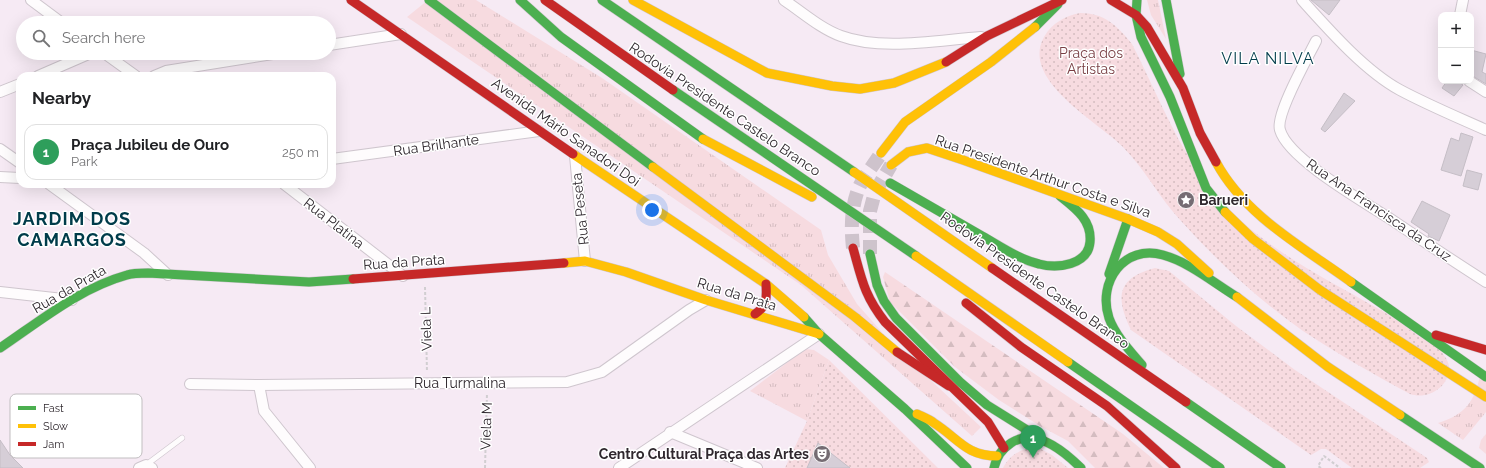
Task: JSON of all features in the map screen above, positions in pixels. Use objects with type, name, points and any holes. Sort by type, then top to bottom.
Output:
[{"type":"main road","name":"Avenida Mário Sanadori Doi","points":[[351,0],[575,156],[766,284],[808,320],[818,334]]},
{"type":"main road","points":[[429,0],[855,317],[902,357],[949,386]]},
{"type":"main road","name":"Rodovia Presidente Castelo Branco","points":[[545,0],[661,82],[947,277],[1220,468]]},
{"type":"main road","name":"Rodovia Presidente Castelo Branco","points":[[602,0],[773,116],[1281,468]]},
{"type":"main road","name":"Rodovia Presidente Castelo Branco","points":[[622,0],[773,116]]},
{"type":"main road","points":[[633,0],[768,73],[839,86],[860,88],[894,83],[946,62],[987,36],[1063,0]]},
{"type":"main road","points":[[881,153],[904,122],[991,62],[1035,27],[1063,0]]},
{"type":"main road","points":[[1111,0],[1136,15],[1147,27],[1183,88]]},
{"type":"main road","points":[[1137,0],[1136,15],[1141,37],[1170,97],[1206,188],[1228,216],[1252,239],[1320,290],[1464,381],[1486,397]]},
{"type":"main road","points":[[1166,0],[1183,88],[1200,133],[1219,168],[1240,196],[1260,216],[1486,377]]},
{"type":"main road","name":"Rodovia Presidente Castelo Branco","points":[[517,2],[561,37],[708,142],[890,239]]},
{"type":"main road","points":[[773,116],[1021,258],[1041,265],[1056,266],[1078,261],[1086,255],[1089,247],[1090,230],[1081,214],[1060,196]]},
{"type":"main road","name":"Rua Presidente Arthur Costa e Silva","points":[[891,165],[908,152],[927,148],[1128,219],[1158,232],[1177,244],[1237,297]]},
{"type":"main road","points":[[1128,219],[1111,264],[1106,299],[1109,317],[1149,376]]},
{"type":"main road","points":[[853,248],[864,289],[871,304],[885,322],[949,386],[988,422],[1004,448]]},
{"type":"main road","points":[[1108,280],[1117,266],[1129,257],[1144,252],[1162,255],[1177,262],[1237,297],[1328,367],[1480,468]]},
{"type":"main road","points":[[870,254],[882,296],[896,318],[960,382],[987,405],[1066,453],[1080,468]]},
{"type":"main road","name":"Rua da Prata","points":[[0,348],[72,300],[103,284],[128,274],[148,272],[168,275],[309,282],[585,261],[626,272],[706,300],[818,334]]},
{"type":"main road","points":[[947,277],[966,304],[1021,347],[1107,406],[1176,468]]},
{"type":"main road","points":[[755,314],[763,309],[766,304],[766,284]]},
{"type":"main road","points":[[818,334],[906,409],[967,468]]},
{"type":"main road","points":[[1427,334],[1486,350]]},
{"type":"main road","points":[[906,409],[935,423],[974,454],[984,457],[997,456]]},
{"type":"main road","points":[[994,468],[997,456],[1004,448],[1019,438],[1043,440]]},
{"type":"street","points":[[31,0],[53,16]]},
{"type":"street","points":[[784,0],[839,36],[859,42],[882,44],[987,36]]},
{"type":"street","points":[[1302,0],[1326,26],[1373,71],[1399,90],[1486,130]]},
{"type":"street","points":[[1461,12],[1463,0]]},
{"type":"street","points":[[336,44],[401,34]]},
{"type":"street","name":"Rua Ana Francisca da Cruz","points":[[1316,41],[1283,112],[1279,129],[1285,141],[1326,177],[1486,282]]},
{"type":"street","points":[[47,72],[75,60]]},
{"type":"street","points":[[114,60],[130,72]]},
{"type":"street","points":[[164,72],[235,60]]},
{"type":"street","points":[[1474,84],[1486,92]]},
{"type":"street","points":[[0,92],[16,86]]},
{"type":"street","name":"Rua Brilhante","points":[[336,158],[539,131]]},
{"type":"street","points":[[0,149],[16,160]]},
{"type":"street","name":"Rua Peseta","points":[[575,156],[585,261]]},
{"type":"street","points":[[0,177],[16,178]]},
{"type":"street","points":[[55,188],[144,253],[168,275]]},
{"type":"street","name":"Rua Platina","points":[[289,188],[403,276]]},
{"type":"street","points":[[0,292],[72,300]]},
{"type":"street","name":"Rua Turmalina","points":[[190,384],[259,385],[567,382],[602,372],[689,310],[706,300]]},
{"type":"street","points":[[619,468],[670,432],[818,334]]},
{"type":"street","points":[[259,385],[262,403],[267,415],[310,468]]},
{"type":"street","points":[[670,432],[757,468]]},
{"type":"lane","points":[[146,467],[182,438]]},
{"type":"path","name":"Viela L","points":[[424,274],[428,384]]},
{"type":"path","name":"Viela M","points":[[485,468],[488,383]]},
{"type":"path","points":[[1321,468],[1318,466],[1324,456],[1340,468]]},
{"type":"green space","points":[[428,0],[476,0],[602,78],[821,230],[828,255],[857,304],[897,349],[981,427],[972,436],[801,285],[407,17]]},
{"type":"green space","points":[[1147,0],[1158,0],[1166,39],[1151,15]]},
{"type":"green space","name":"Praça dos Artistas","points":[[1080,13],[1096,15],[1109,21],[1121,31],[1132,44],[1179,140],[1197,170],[1215,194],[1234,214],[1278,250],[1327,280],[1388,314],[1438,348],[1446,358],[1449,366],[1446,380],[1442,386],[1431,393],[1424,395],[1410,394],[1356,364],[1303,331],[1271,307],[1210,252],[1174,213],[1138,164],[1122,146],[1065,99],[1052,84],[1043,69],[1039,53],[1047,32],[1059,21]]},
{"type":"green space","points":[[1155,268],[1169,271],[1236,326],[1295,370],[1427,458],[1429,462],[1420,468],[1352,468],[1326,449],[1321,449],[1311,455],[1131,330],[1123,308],[1123,290],[1126,283],[1133,277],[1142,272]]},
{"type":"green space","points":[[885,272],[1123,434],[1164,468],[1095,468],[1068,441],[1040,426],[999,400],[955,367],[890,302],[883,277]]},
{"type":"green space","points":[[805,349],[814,350],[829,360],[807,421],[750,391]]},
{"type":"green space","points":[[829,360],[938,468],[785,468],[807,421]]},
{"type":"green space","points":[[1480,375],[1486,380],[1486,412],[1463,440],[1438,423],[1455,416],[1467,406],[1475,393]]},
{"type":"green space","points":[[1486,434],[1486,454],[1479,448],[1481,440]]},
{"type":"green space","points":[[1037,447],[1052,455],[1068,468],[1003,468],[1013,455],[1022,450]]},
{"type":"building","points":[[1311,0],[1340,0],[1329,15]]},
{"type":"building","points":[[1474,51],[1486,54],[1482,72],[1486,74],[1486,84],[1474,77]]},
{"type":"building","points":[[1445,84],[1463,85],[1454,96],[1442,88]]},
{"type":"building","points":[[1344,93],[1355,101],[1325,132],[1321,129]]},
{"type":"building","points":[[1461,133],[1473,137],[1461,176],[1441,170],[1451,138],[1459,141]]},
{"type":"building","points":[[1467,170],[1482,174],[1478,190],[1463,186]]},
{"type":"building","points":[[1422,201],[1450,215],[1439,241],[1428,236],[1429,234],[1411,222]]},
{"type":"building","points":[[0,440],[10,455],[10,458],[13,458],[23,468],[0,468]]},
{"type":"building","name":"Centro Cultural Praça das Artes","points":[[818,443],[850,468],[807,468]]},
{"type":"tunnel","points":[[853,248],[852,219],[858,190],[881,153]]},
{"type":"tunnel","points":[[870,254],[870,211],[875,192],[891,165]]},
{"type":"traffic: fast","points":[[429,0],[653,167]]},
{"type":"traffic: fast","points":[[520,0],[561,37],[703,139]]},
{"type":"traffic: fast","points":[[602,0],[854,172]]},
{"type":"traffic: fast","points":[[1137,0],[1136,15],[1141,37],[1170,97],[1206,188],[1225,212]]},
{"type":"traffic: fast","points":[[1166,0],[1180,74]]},
{"type":"traffic: fast","points":[[1035,27],[1058,4]]},
{"type":"traffic: fast","points":[[673,90],[916,256]]},
{"type":"traffic: fast","points":[[890,183],[1009,252],[1031,262],[1055,266],[1071,264],[1084,256],[1088,250],[1090,242],[1090,234],[1085,221],[1077,210],[1060,196]]},
{"type":"traffic: fast","points":[[1109,274],[1128,219]]},
{"type":"traffic: fast","points":[[1142,365],[1115,331],[1109,318],[1106,305],[1107,291],[1111,279],[1117,269],[1126,261],[1136,255],[1149,253],[1173,258],[1201,273],[1237,297]]},
{"type":"traffic: fast","points":[[870,254],[877,285],[884,301],[896,318],[960,382],[987,405],[1043,440]]},
{"type":"traffic: fast","points":[[0,348],[45,316],[93,288],[132,274],[148,273],[309,282],[353,279]]},
{"type":"traffic: fast","points":[[1351,282],[1486,377]]},
{"type":"traffic: fast","points":[[804,317],[819,334],[905,409],[967,468]]},
{"type":"traffic: fast","points":[[1068,362],[1220,468]]},
{"type":"traffic: fast","points":[[1186,402],[1281,468]]},
{"type":"traffic: fast","points":[[1400,415],[1480,468]]},
{"type":"traffic: fast","points":[[994,468],[1002,451],[1011,443],[1020,439],[1030,438],[1039,439],[1058,448],[1081,468]]},
{"type":"traffic: slow","points":[[633,0],[767,73],[832,86],[860,89],[894,83],[946,62]]},
{"type":"traffic: slow","points":[[881,153],[905,122],[991,62],[1035,27]]},
{"type":"traffic: slow","points":[[703,139],[812,197]]},
{"type":"traffic: slow","points":[[891,165],[908,152],[927,148],[963,160],[1128,219],[1158,232],[1177,244],[1209,273]]},
{"type":"traffic: slow","points":[[573,154],[766,284],[804,317]]},
{"type":"traffic: slow","points":[[1216,162],[1228,181],[1243,199],[1259,214],[1276,229],[1351,282]]},
{"type":"traffic: slow","points":[[653,167],[855,317],[897,352]]},
{"type":"traffic: slow","points":[[854,172],[992,268]]},
{"type":"traffic: slow","points":[[1225,212],[1253,239],[1320,290],[1486,397]]},
{"type":"traffic: slow","points":[[916,256],[1068,362]]},
{"type":"traffic: slow","points":[[564,263],[585,261],[626,272],[706,300],[819,334]]},
{"type":"traffic: slow","points":[[1237,297],[1328,367],[1400,415]]},
{"type":"traffic: slow","points":[[917,414],[928,419],[970,450],[977,453],[997,456]]},
{"type":"traffic: jam","points":[[351,0],[573,154]]},
{"type":"traffic: jam","points":[[545,0],[673,90]]},
{"type":"traffic: jam","points":[[946,62],[987,36],[1062,0]]},
{"type":"traffic: jam","points":[[1111,0],[1136,15],[1147,27],[1183,88],[1200,133],[1216,162]]},
{"type":"traffic: jam","points":[[853,248],[864,287],[872,304],[885,322],[988,422],[1004,448]]},
{"type":"traffic: jam","points":[[353,279],[564,263]]},
{"type":"traffic: jam","points":[[992,268],[1186,402]]},
{"type":"traffic: jam","points":[[755,314],[764,305],[766,284]]},
{"type":"traffic: jam","points":[[966,303],[1021,347],[1107,406],[1176,468]]},
{"type":"traffic: jam","points":[[1436,335],[1486,350]]},
{"type":"traffic: jam","points":[[897,352],[949,386]]},
{"type":"place","name":"Barueri","points":[[1186,200]]},
{"type":"place","name":"Centro Cultural Praça das Artes","points":[[822,454]]},
{"type":"place","name":"Praça Jubileu de Ouro","points":[[1033,458]]},
{"type":"district","name":"VILA NILVA","points":[[1268,58]]},
{"type":"district","name":"JARDIM DOS CAMARGOS","points":[[72,229]]}]
